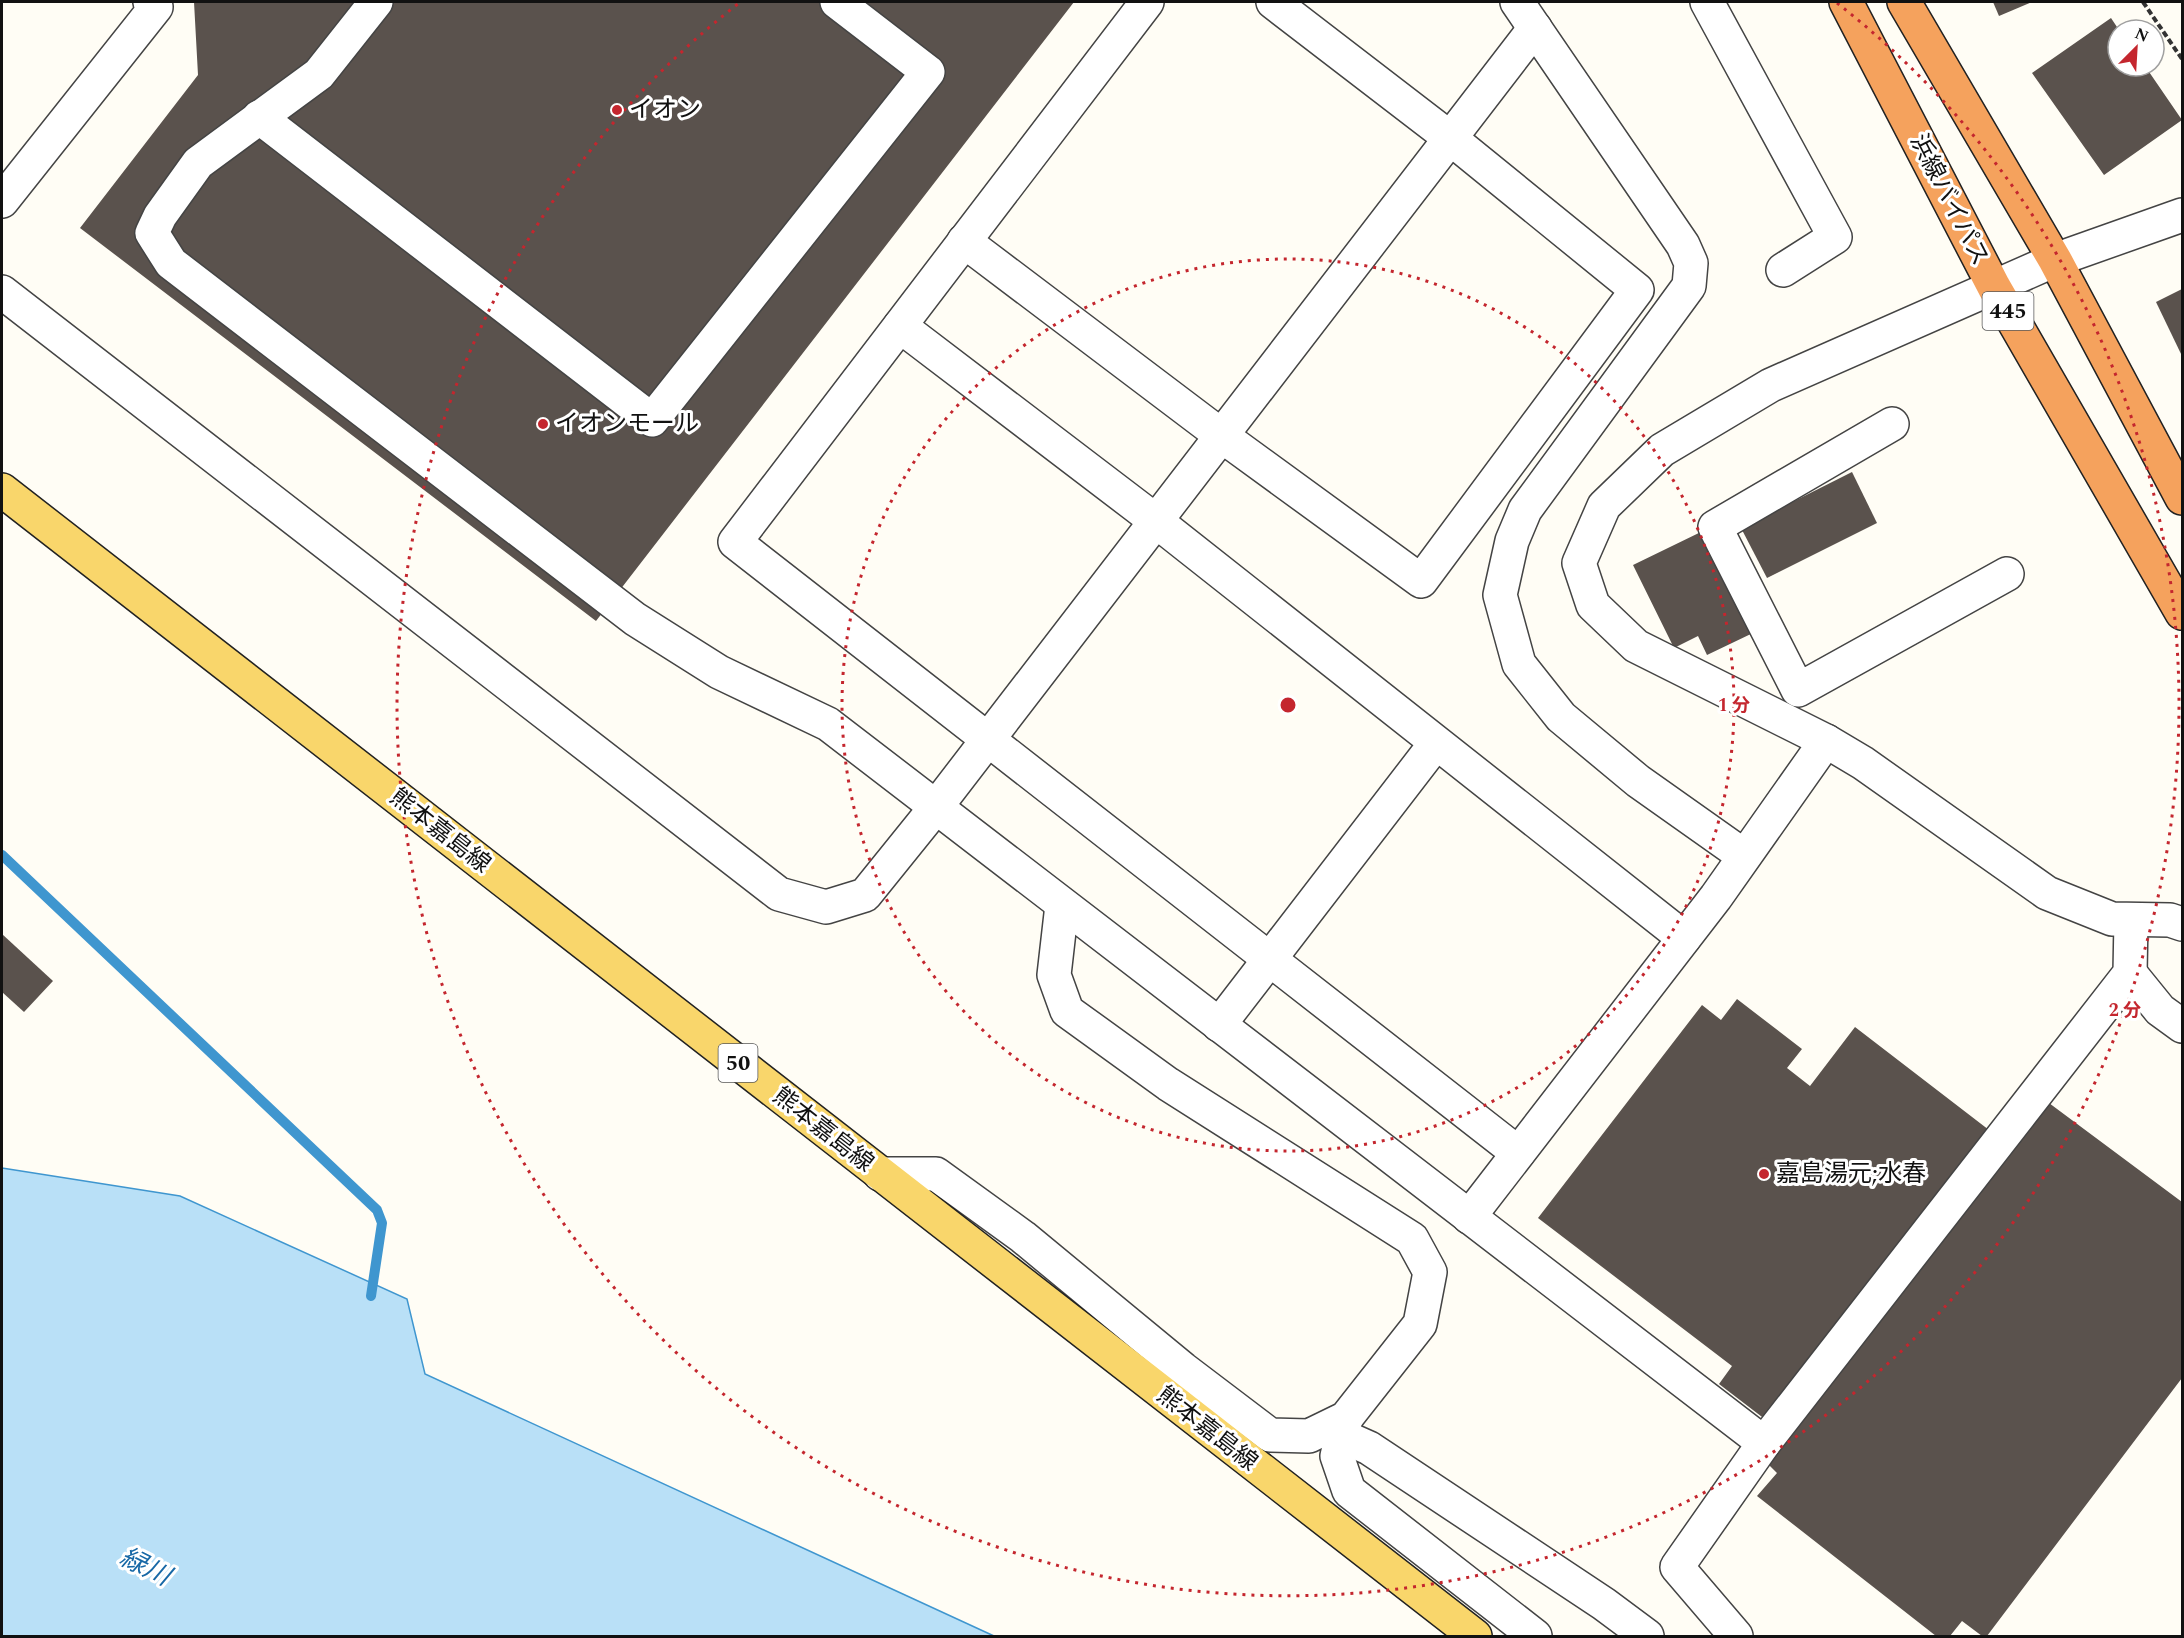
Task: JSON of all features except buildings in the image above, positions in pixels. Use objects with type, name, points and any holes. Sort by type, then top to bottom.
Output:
[{"type":"highway","name":"浜線バイパス","points":[[1846,2],[1994,287],[2182,614]]},
{"type":"highway","name":"445","points":[[1904,2],[2055,260],[2182,498]]},
{"type":"main road","name":"熊本嘉島線","points":[[2,490],[1475,1636]]},
{"type":"street","points":[[2,201],[156,7],[150,2]]},
{"type":"street","points":[[259,117],[652,420],[928,72],[837,2]]},
{"type":"street","points":[[1147,2],[735,543],[1518,1153]]},
{"type":"street","points":[[964,241],[1222,436],[1421,581],[1637,290],[1450,138],[1273,2]]},
{"type":"street","points":[[1517,2],[1683,245],[1691,263],[1689,286],[1525,510],[1512,541],[1500,595],[1519,664],[1561,717],[1638,781],[1744,856]]},
{"type":"street","points":[[1707,2],[1835,237],[1783,270]]},
{"type":"street","points":[[365,5],[319,74],[198,163],[160,216],[152,233],[171,263],[635,619],[719,672],[828,724],[1764,1443]]},
{"type":"street","points":[[2,292],[779,894],[826,907],[866,895],[1535,28]]},
{"type":"street","points":[[2176,922],[2112,919],[2047,893],[1863,763],[1826,741],[1636,646],[1593,605],[1580,563],[1604,506],[1662,450],[1771,385],[2055,260],[2182,215]]},
{"type":"street","points":[[900,326],[1156,521],[1684,939]]},
{"type":"street","points":[[1798,690],[1715,527],[1892,424]]},
{"type":"street","points":[[1786,723],[1798,690],[2007,574]]},
{"type":"street","points":[[1469,1217],[1684,939],[1826,741]]},
{"type":"street","points":[[1220,1025],[1436,743]]},
{"type":"street","points":[[1062,904],[1054,975],[1067,1011],[1168,1084],[1412,1239],[1430,1272],[1420,1324],[1344,1427],[1337,1456],[1349,1491],[1535,1636]]},
{"type":"street","points":[[1736,1636],[1677,1567],[1764,1443],[2130,973],[2130,920]]},
{"type":"street","points":[[2130,973],[2160,1010],[2182,1026]]},
{"type":"street","points":[[880,1173],[936,1174],[1023,1237],[1183,1369],[1270,1435],[1309,1436],[1344,1427]]},
{"type":"street","points":[[1344,1427],[1379,1455],[1604,1604],[1647,1636]]},
{"type":"path","points":[[2143,2],[2182,59]]},
{"type":"water","name":"緑川","points":[[2,1168],[180,1196],[407,1299],[425,1374],[994,1636],[2,1636]]},
{"type":"waterway","points":[[2,855],[377,1210],[382,1223],[371,1296]]},
{"type":"place","name":"イオン","points":[[617,110]]},
{"type":"place","name":"イオンモール","points":[[543,424]]},
{"type":"place","name":"嘉島湯元;水春","points":[[1764,1174]]}]
